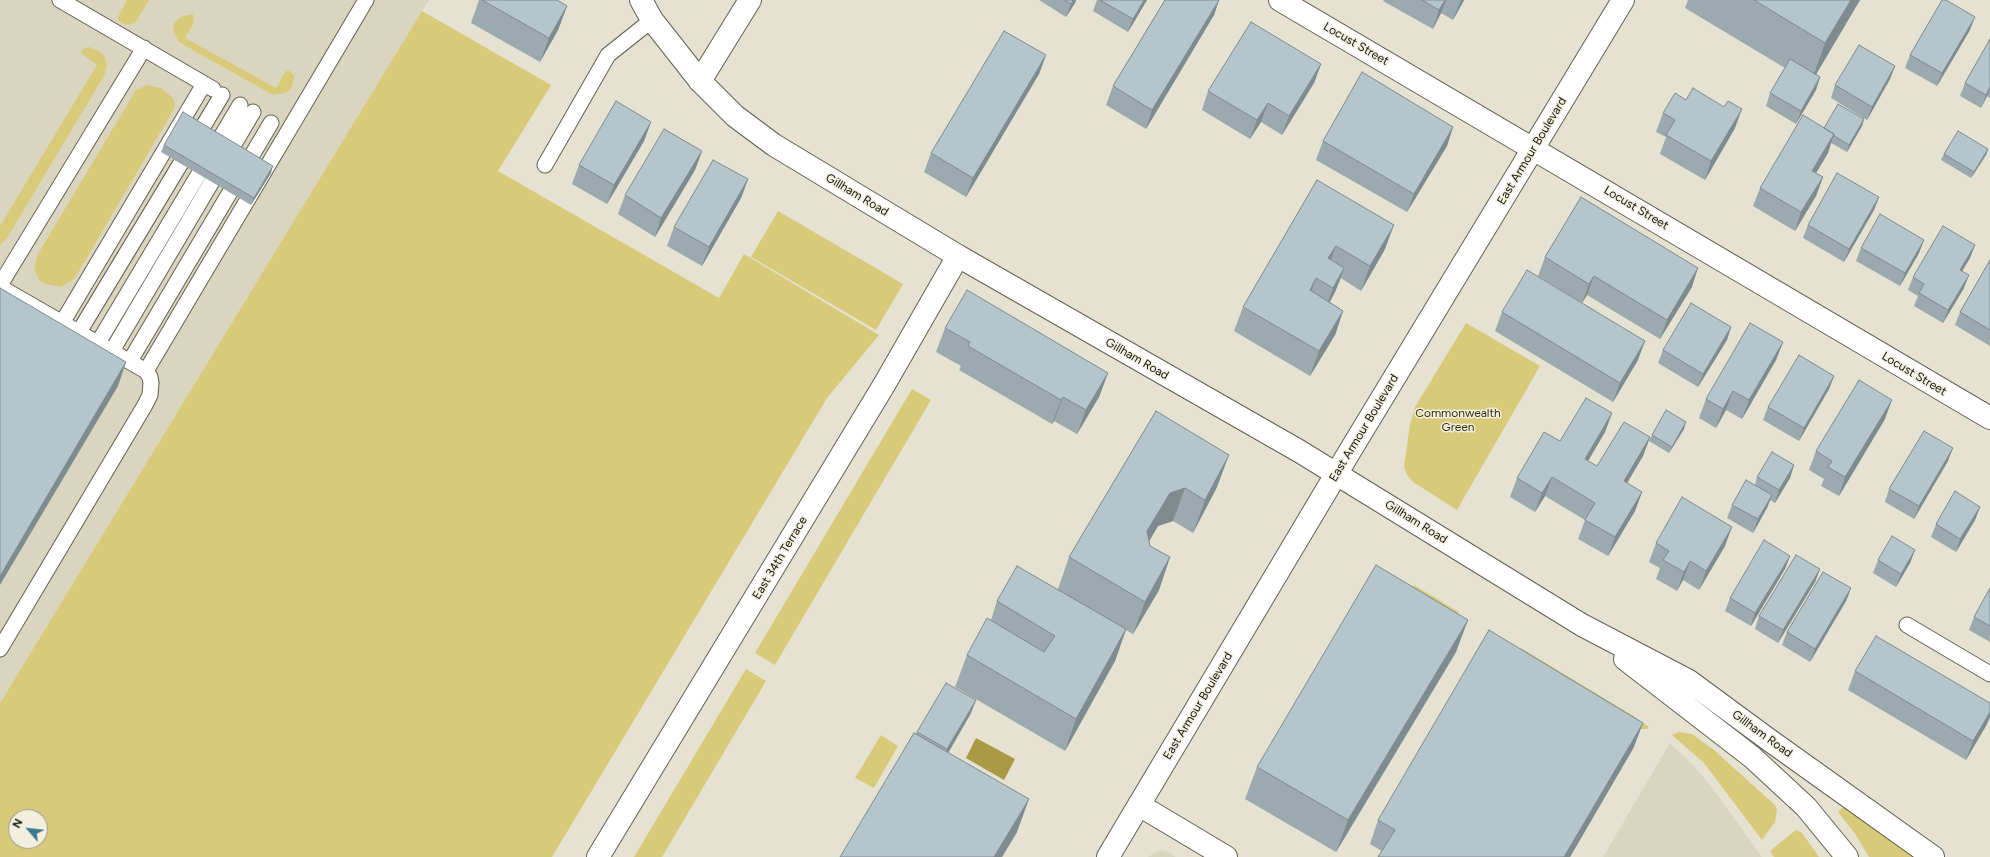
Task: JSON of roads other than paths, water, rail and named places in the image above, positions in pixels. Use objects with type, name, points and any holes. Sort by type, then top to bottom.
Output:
[{"type":"main road","name":"Gillham Road","points":[[641,0],[652,20],[700,81],[735,116],[774,145],[958,256],[1337,474],[1582,625],[1689,680],[1933,857]]},
{"type":"main road","points":[[700,81],[750,0]]},
{"type":"main road","name":"Locust Street","points":[[1280,0],[1534,148],[1990,418]]},
{"type":"main road","name":"East Armour Boulevard","points":[[1108,857],[1623,0]]},
{"type":"main road","name":"East 34th Terrace","points":[[598,857],[884,385],[958,256]]},
{"type":"main road","name":"Gillham Road","points":[[1582,625],[1752,757],[1806,807],[1847,857]]},
{"type":"main road","points":[[1139,805],[1226,857]]},
{"type":"lane","points":[[60,0],[287,132]]},
{"type":"lane","points":[[146,371],[366,0]]},
{"type":"lane","points":[[545,165],[608,55],[652,20]]},
{"type":"lane","points":[[0,649],[145,405],[150,394],[150,377],[146,371],[0,286],[144,48]]},
{"type":"lane","points":[[62,323],[204,84]]},
{"type":"lane","points":[[79,332],[222,94]]},
{"type":"lane","points":[[98,343],[246,109]]},
{"type":"lane","points":[[112,351],[246,109]]},
{"type":"lane","points":[[130,361],[271,123]]},
{"type":"lane","points":[[1906,625],[1990,674]]},
{"type":"park label","name":"Commonwealth Green","points":[[1458,420]]}]
